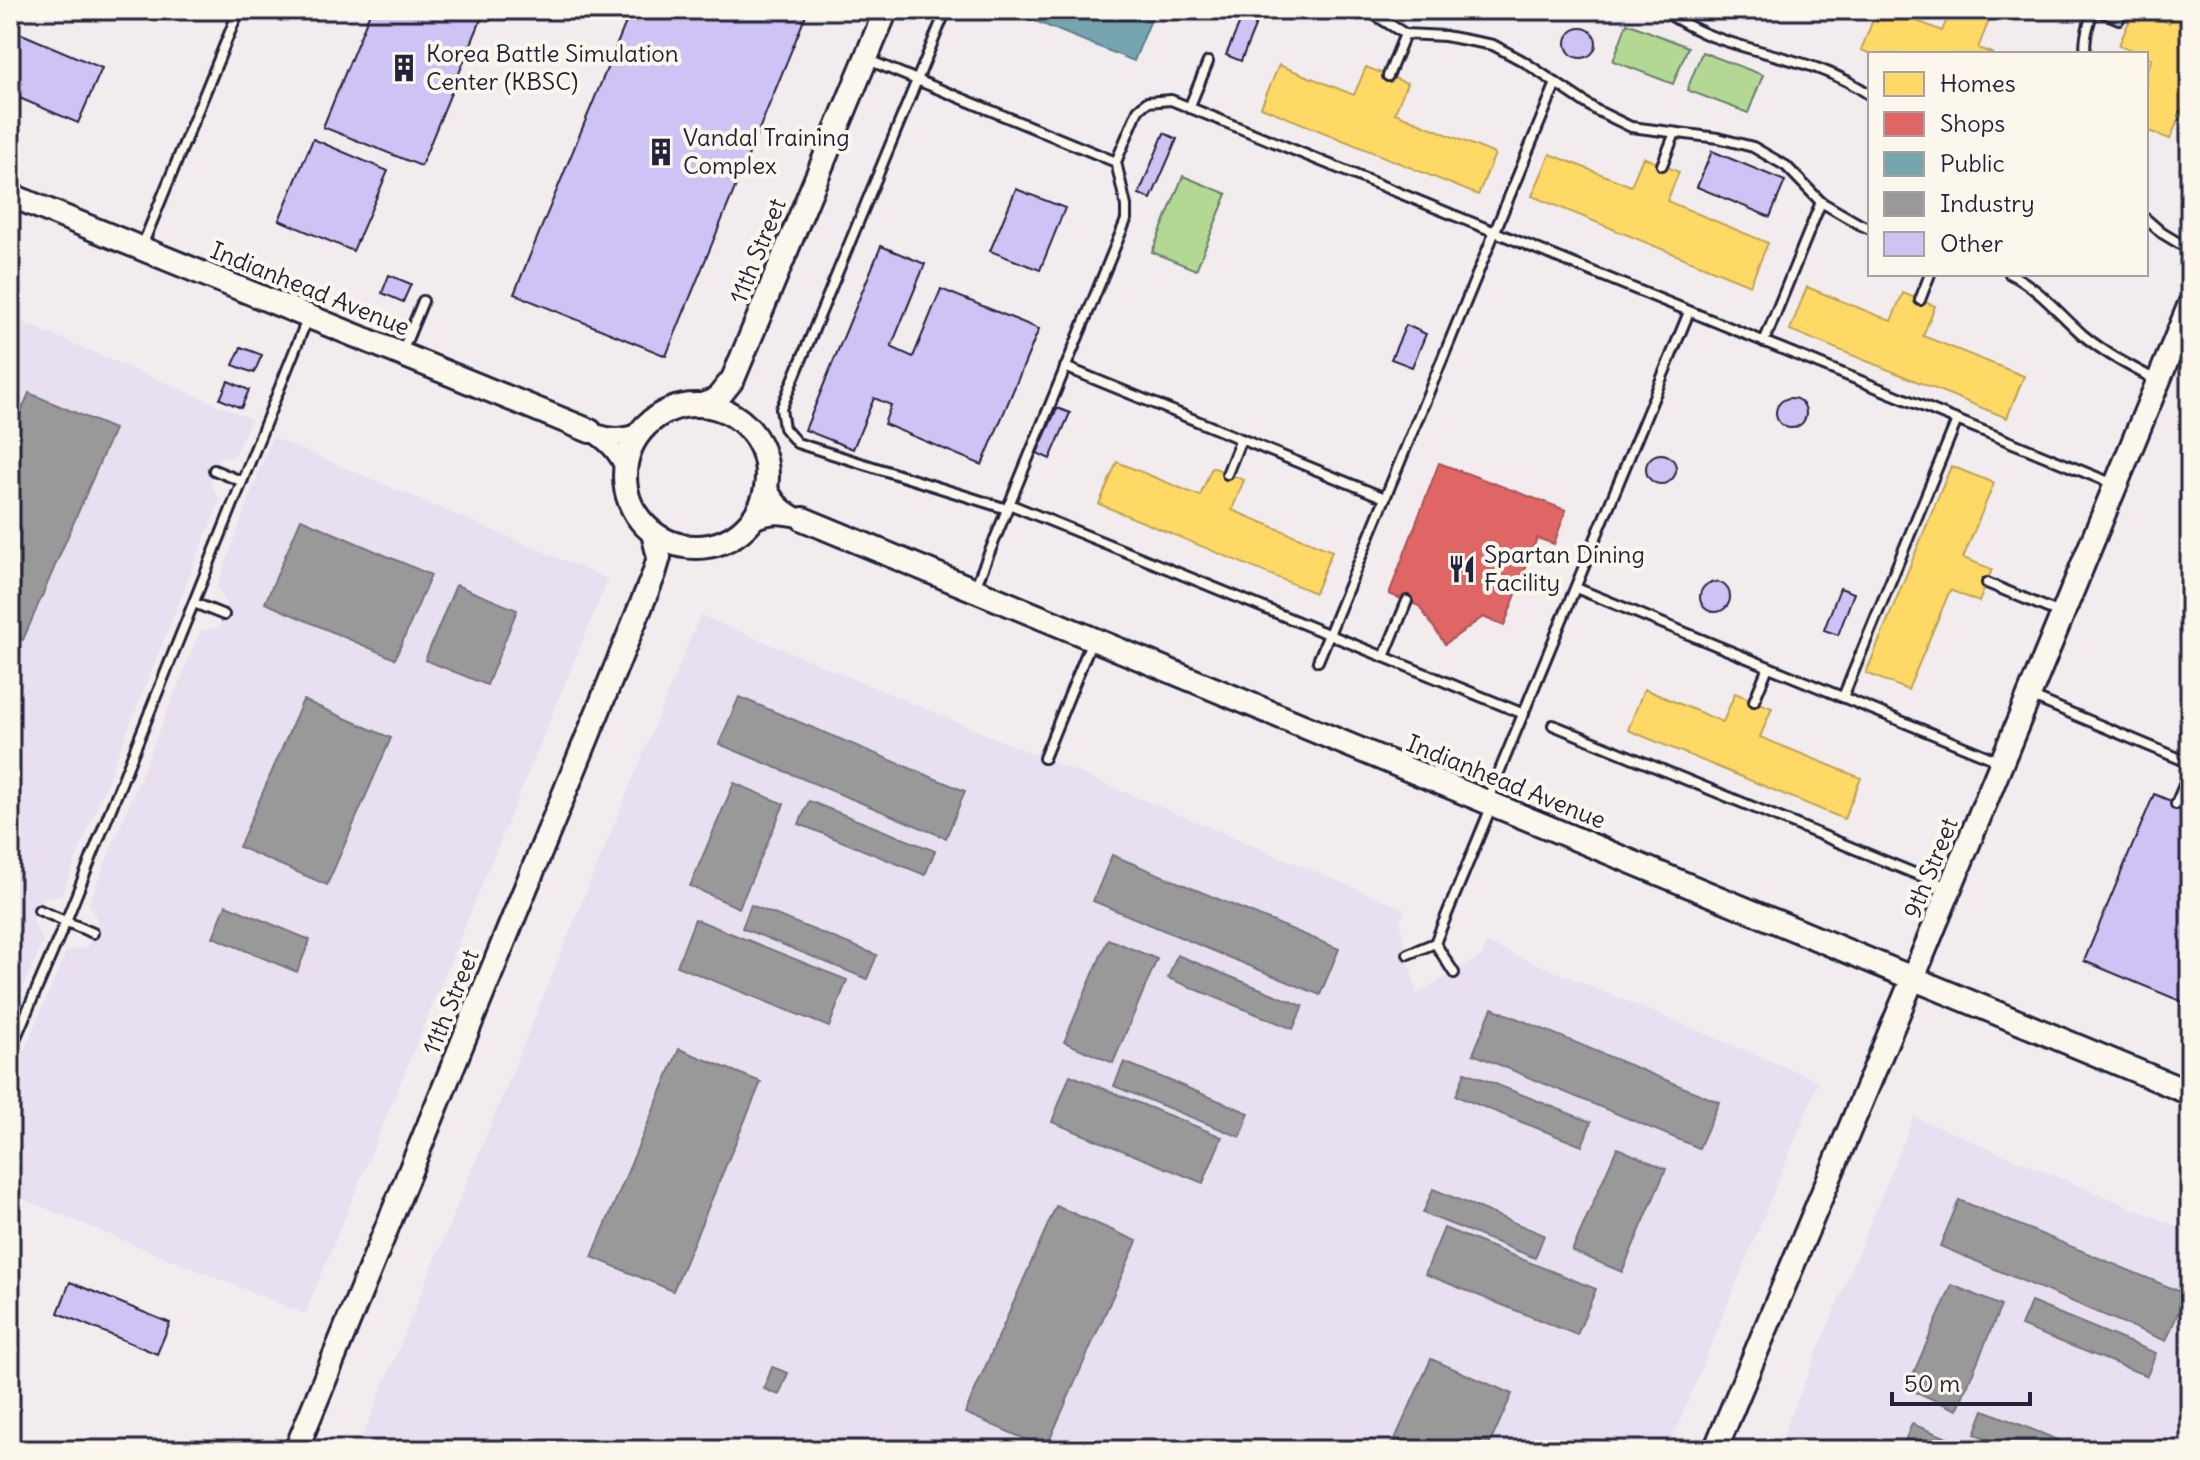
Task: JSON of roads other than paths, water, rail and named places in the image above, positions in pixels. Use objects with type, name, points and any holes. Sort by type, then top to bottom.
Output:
[{"type":"main road","name":"11th Street","points":[[733,379],[886,10]]},
{"type":"main road","name":"Indianhead Avenue","points":[[10,195],[590,431]]},
{"type":"main road","name":"9th Street","points":[[1715,1450],[2190,304]]},
{"type":"main road","points":[[687,547],[653,533],[639,519],[625,485],[630,450],[640,432],[655,418],[684,406],[716,400],[733,379]]},
{"type":"main road","points":[[733,379],[732,394],[741,420]]},
{"type":"main road","points":[[654,574],[673,551],[719,543],[736,535],[750,522],[761,504],[767,485],[767,465],[753,433],[741,420],[725,411],[702,405]]},
{"type":"main road","name":"Indianhead Avenue","points":[[803,519],[2190,1093]]},
{"type":"main road","points":[[653,533],[659,557],[654,574]]},
{"type":"main road","name":"11th Street","points":[[296,1450],[654,574]]},
{"type":"street","points":[[590,431],[612,438],[640,432]]},
{"type":"street","points":[[590,431],[617,453],[625,470]]},
{"type":"street","points":[[767,485],[774,500],[803,519]]},
{"type":"street","points":[[750,522],[767,515],[782,514],[803,519]]},
{"type":"lane","points":[[140,249],[239,10]]},
{"type":"lane","points":[[946,10],[781,409],[784,428],[797,443],[1008,507],[1524,714]]},
{"type":"lane","points":[[1367,10],[1405,34],[1445,36],[1493,45],[1523,61],[1596,110],[1631,127],[1718,138],[1753,147],[1786,166],[1821,202],[1868,228]]},
{"type":"lane","points":[[1662,10],[1708,35],[1810,65],[1842,77],[1868,94]]},
{"type":"lane","points":[[2086,52],[2087,34],[2095,10],[2119,19]]},
{"type":"lane","points":[[1388,76],[1405,34]]},
{"type":"lane","points":[[866,59],[1116,162]]},
{"type":"lane","points":[[1189,108],[1208,62]]},
{"type":"lane","points":[[1318,661],[1556,83]]},
{"type":"lane","points":[[974,590],[1126,220],[1116,162],[1138,110],[1147,102],[1171,100],[2116,485]]},
{"type":"lane","points":[[1662,165],[1675,133]]},
{"type":"lane","points":[[1764,342],[1821,202]]},
{"type":"lane","points":[[2148,221],[2190,250]]},
{"type":"lane","points":[[1920,300],[1929,276]]},
{"type":"lane","points":[[2014,276],[2113,358],[2158,381]]},
{"type":"lane","points":[[402,354],[423,301]]},
{"type":"lane","points":[[1408,954],[1435,943],[1524,714],[1689,312]]},
{"type":"lane","points":[[10,1051],[66,921],[308,317]]},
{"type":"lane","points":[[1065,367],[1385,498]]},
{"type":"lane","points":[[1843,697],[1957,420]]},
{"type":"lane","points":[[1227,474],[1241,439]]},
{"type":"lane","points":[[214,470],[241,481]]},
{"type":"lane","points":[[1987,583],[2063,614]]},
{"type":"lane","points":[[1576,588],[2002,762]]},
{"type":"lane","points":[[1384,657],[1407,601]]},
{"type":"lane","points":[[194,603],[224,615]]},
{"type":"lane","points":[[1044,758],[1093,639]]},
{"type":"lane","points":[[1754,701],[1768,667]]},
{"type":"lane","points":[[2029,696],[2190,763]]},
{"type":"lane","points":[[1553,725],[1950,889]]},
{"type":"lane","points":[[2176,804],[2190,771]]},
{"type":"lane","points":[[39,910],[93,933]]},
{"type":"lane","points":[[1435,943],[1454,973]]},
{"type":"place","name":"Korea Battle Simulation Center (KBSC)","points":[[404,68]]},
{"type":"place","name":"Vandal Training Complex","points":[[661,152]]},
{"type":"place","name":"Spartan Dining Facility","points":[[1462,569]]}]
